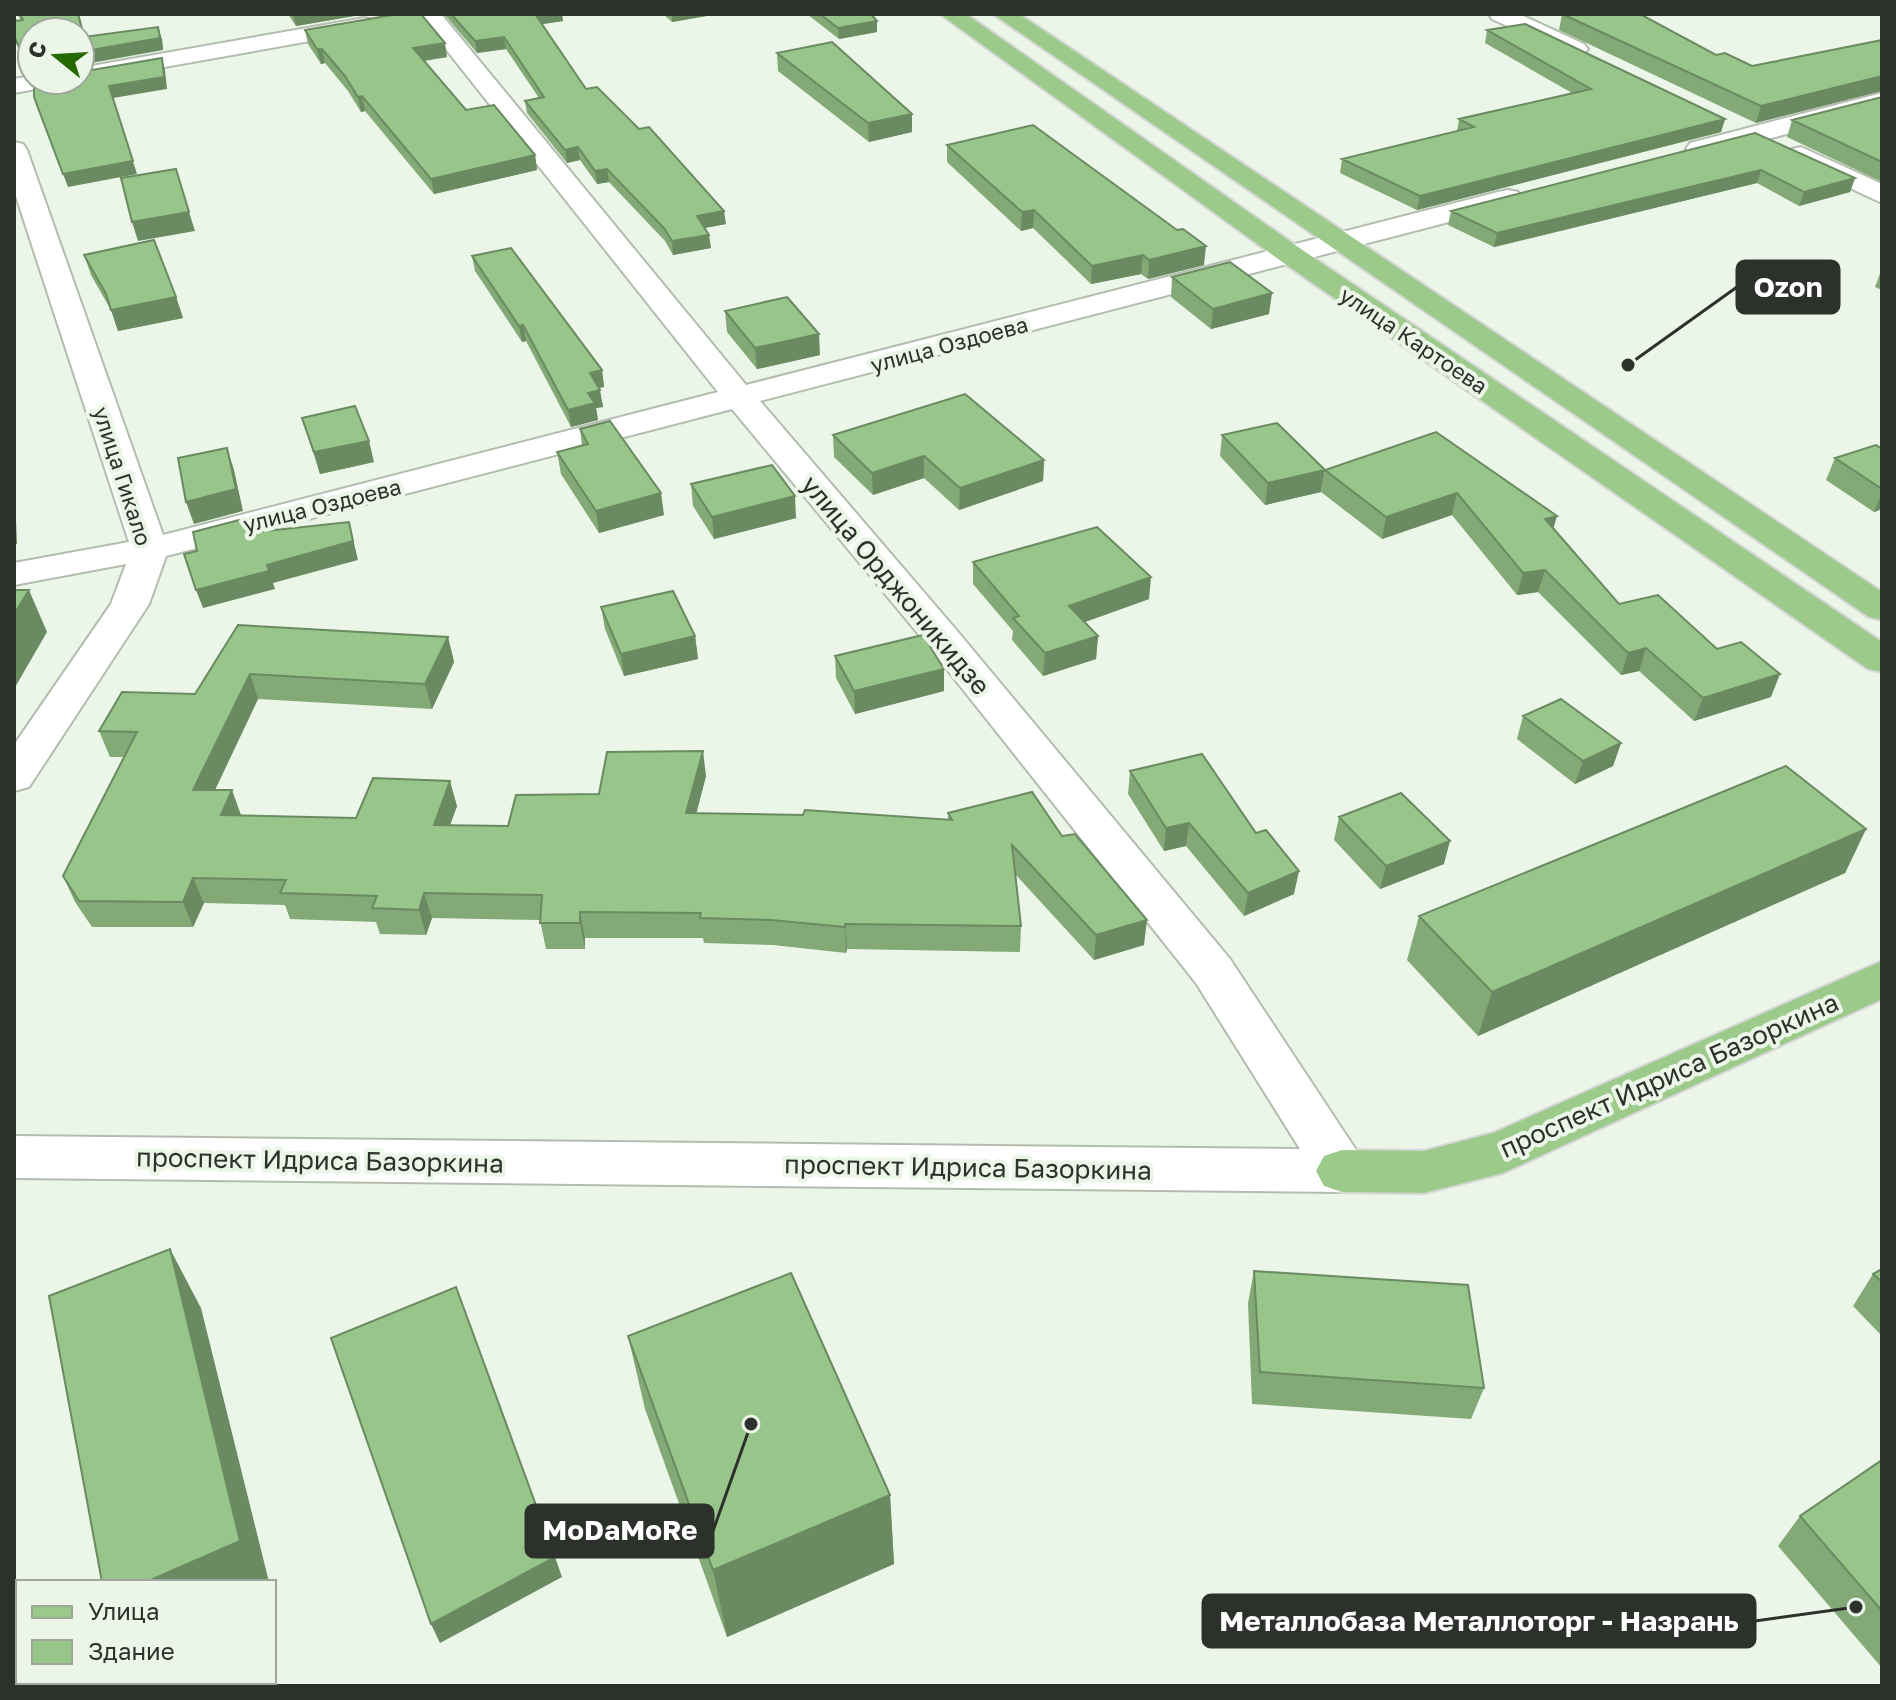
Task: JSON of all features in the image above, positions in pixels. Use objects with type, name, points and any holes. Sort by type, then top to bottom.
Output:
[{"type":"main road","name":"улица Картоева","points":[[951,14],[1291,255],[1882,660]]},
{"type":"main road","name":"улица Картоева","points":[[1004,14],[1882,609]]},
{"type":"main road","name":"проспект Идриса Базоркина","points":[[1342,1171],[1424,1172],[1503,1152],[1882,979]]},
{"type":"street","points":[[1500,14],[1600,61]]},
{"type":"street","points":[[96,72],[412,16]]},
{"type":"street","name":"улица Орджоникидзе","points":[[412,16],[944,640],[1213,971],[1342,1171]]},
{"type":"street","points":[[1665,158],[1882,101]]},
{"type":"street","points":[[1729,121],[1882,195]]},
{"type":"street","name":"улица Гикало","points":[[14,150],[150,549],[130,604],[14,777]]},
{"type":"street","name":"улица Оздоева","points":[[14,574],[150,549],[1541,189]]},
{"type":"street","name":"проспект Идриса Базоркина","points":[[14,1157],[1342,1171]]},
{"type":"building","points":[[20,14],[79,16],[21,16]]},
{"type":"building","points":[[398,14],[421,14],[445,43],[413,48],[466,110],[494,105],[535,155],[431,179],[362,96],[358,97],[322,49],[317,49],[305,30]]},
{"type":"building","points":[[451,14],[535,14],[586,89],[597,87],[639,129],[649,127],[724,211],[697,216],[709,235],[672,241],[664,228],[607,169],[595,171],[578,147],[565,150],[525,101],[544,97],[504,37],[475,41]]},
{"type":"building","points":[[820,14],[871,14],[877,21],[838,28]]},
{"type":"building","points":[[1562,14],[1640,14],[1716,55],[1725,53],[1752,66],[1882,40],[1882,76],[1761,106]]},
{"type":"building","points":[[1525,24],[1725,119],[1420,196],[1342,159],[1474,127],[1459,119],[1591,89],[1487,30]]},
{"type":"building","points":[[158,27],[160,38],[96,49],[96,35]]},
{"type":"building","points":[[832,42],[912,114],[868,123],[777,53]]},
{"type":"building","points":[[162,58],[164,77],[109,86],[133,161],[63,174],[34,96],[96,96],[96,69]]},
{"type":"building","points":[[1882,97],[1882,162],[1792,120]]},
{"type":"building","points":[[1033,125],[1177,230],[1183,229],[1206,246],[1149,260],[1143,255],[1092,266],[1034,210],[1022,212],[947,145]]},
{"type":"building","points":[[1755,133],[1855,178],[1804,192],[1761,170],[1497,233],[1451,211]]},
{"type":"building","points":[[176,169],[189,212],[132,222],[121,178]]},
{"type":"building","points":[[154,240],[176,297],[111,310],[106,294],[84,255]]},
{"type":"building","points":[[511,248],[602,370],[590,373],[600,390],[588,393],[595,403],[568,410],[523,325],[519,326],[472,256]]},
{"type":"building","points":[[1230,262],[1272,293],[1213,309],[1172,277]]},
{"type":"building","points":[[787,297],[819,334],[755,348],[725,311]]},
{"type":"building","points":[[965,394],[1044,460],[960,488],[924,456],[872,473],[833,435]]},
{"type":"building","points":[[355,406],[369,441],[314,452],[302,418]]},
{"type":"building","points":[[610,421],[661,493],[596,511],[557,452],[588,444],[580,429]]},
{"type":"building","points":[[1277,423],[1325,470],[1268,483],[1222,435]]},
{"type":"building","points":[[1436,432],[1557,516],[1545,519],[1619,604],[1658,595],[1717,649],[1741,642],[1780,674],[1703,698],[1646,648],[1628,653],[1545,570],[1523,573],[1457,493],[1386,517],[1325,470]]},
{"type":"building","points":[[1876,445],[1882,449],[1882,489],[1835,458]]},
{"type":"building","points":[[227,448],[236,489],[186,502],[178,458]]},
{"type":"building","points":[[772,465],[795,496],[712,517],[691,484]]},
{"type":"building","points":[[243,519],[246,533],[349,522],[353,541],[267,565],[269,571],[196,590],[184,554],[197,551],[193,532]]},
{"type":"building","points":[[1097,527],[1151,577],[1069,606],[1098,636],[1045,653],[1013,618],[1019,616],[973,562]]},
{"type":"building","points":[[14,590],[29,590],[14,614]]},
{"type":"building","points":[[673,591],[695,636],[621,654],[601,607]]},
{"type":"building","points":[[238,625],[448,637],[425,684],[250,674],[193,790],[232,790],[221,815],[356,818],[373,778],[450,781],[434,825],[508,826],[516,795],[599,794],[607,752],[703,751],[686,813],[803,815],[805,810],[952,820],[948,813],[1032,792],[1062,836],[1075,834],[1147,920],[1096,935],[1012,845],[1021,926],[845,924],[845,927],[771,920],[700,918],[701,913],[580,912],[580,923],[540,923],[542,895],[424,893],[419,910],[372,908],[377,896],[280,893],[286,880],[193,878],[183,902],[79,901],[63,876],[137,732],[99,731],[122,692],[195,694]]},
{"type":"building","points":[[923,635],[944,669],[854,691],[835,656]]},
{"type":"building","points":[[1561,699],[1621,743],[1583,761],[1523,716]]},
{"type":"building","points":[[1202,754],[1256,833],[1266,830],[1299,871],[1248,893],[1189,823],[1166,828],[1130,771]]},
{"type":"building","points":[[1786,766],[1866,829],[1492,992],[1419,916]]},
{"type":"building","points":[[1401,793],[1450,841],[1386,866],[1339,817]]},
{"type":"building","points":[[170,1249],[240,1541],[151,1580],[102,1580],[49,1296]]},
{"type":"building","points":[[1882,1269],[1882,1282],[1873,1274]]},
{"type":"building","points":[[1254,1271],[1468,1285],[1484,1388],[1260,1372]]},
{"type":"building","points":[[791,1273],[890,1495],[713,1570],[628,1336]]},
{"type":"building","points":[[456,1287],[555,1557],[431,1624],[331,1338]]},
{"type":"building","points":[[1882,1460],[1882,1611],[1800,1516]]},
{"type":"place","name":"Ozon","points":[[1628,365]]},
{"type":"place","name":"MoDaMoRe","points":[[751,1424]]},
{"type":"place","name":"Металлобаза Металлоторг - Назрань","points":[[1856,1607]]}]
